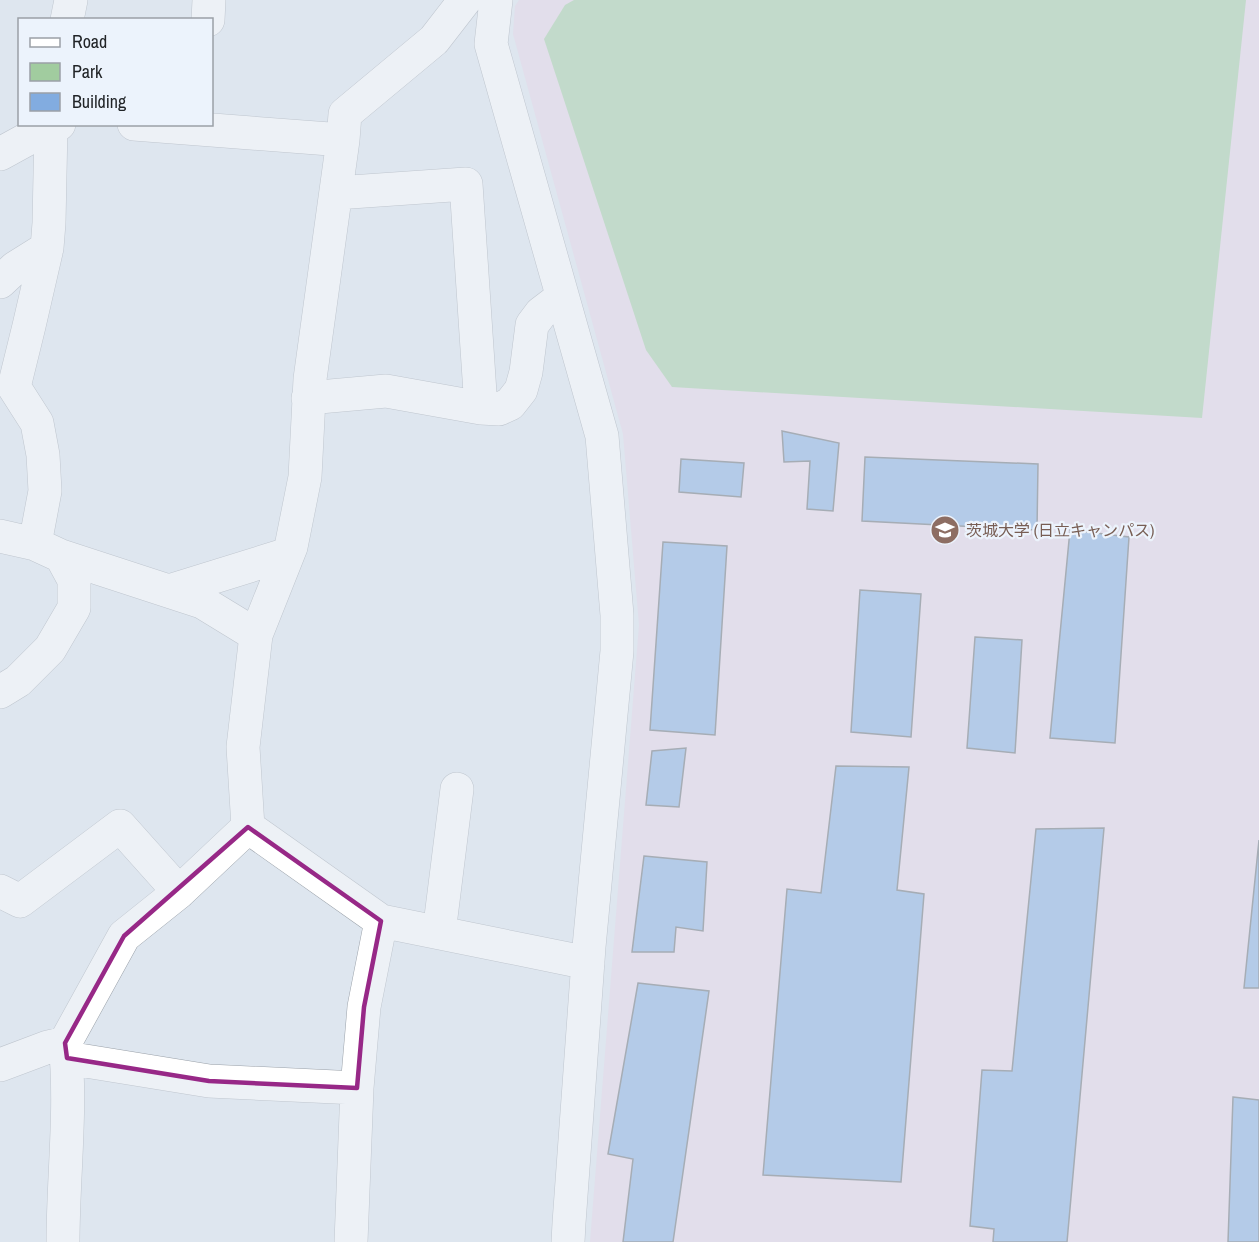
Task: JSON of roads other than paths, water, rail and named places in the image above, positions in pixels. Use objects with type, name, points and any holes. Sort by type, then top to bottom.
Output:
[{"type":"street","points":[[67,18],[70,0]]},
{"type":"street","points":[[208,18],[209,0]]},
{"type":"street","points":[[248,827],[243,747],[256,635],[291,547],[304,477],[310,380],[345,114],[434,40],[465,0]]},
{"type":"street","points":[[496,0],[491,44],[602,436],[617,615],[617,651],[588,963],[568,1242]]},
{"type":"street","points":[[0,154],[53,126]]},
{"type":"street","points":[[0,692],[18,681],[50,649],[74,608],[74,580],[48,550],[43,454],[37,423],[14,387],[46,248],[55,126]]},
{"type":"street","points":[[180,126],[343,140]]},
{"type":"street","points":[[336,193],[466,184],[481,408]]},
{"type":"street","points":[[0,282],[15,268],[46,248]]},
{"type":"street","points":[[308,398],[386,391],[481,408],[499,409],[510,404],[520,390],[526,372],[532,325],[541,313],[562,297]]},
{"type":"street","points":[[0,536],[202,602],[256,635]]},
{"type":"street","points":[[169,591],[288,554]]},
{"type":"street","points":[[439,933],[457,789]]},
{"type":"street","points":[[0,891],[20,901],[120,825],[179,892]]},
{"type":"street","points":[[248,827],[381,921],[588,963]]},
{"type":"street","points":[[63,1242],[66,1050],[124,936],[179,892],[248,827]]},
{"type":"street","points":[[351,1242],[357,1088],[364,1007],[381,921]]},
{"type":"street","points":[[0,1065],[48,1047],[209,1081],[357,1088]]},
{"type":"place","name":"茨城大学 (日立キャンパス)","points":[[945,530]]}]
